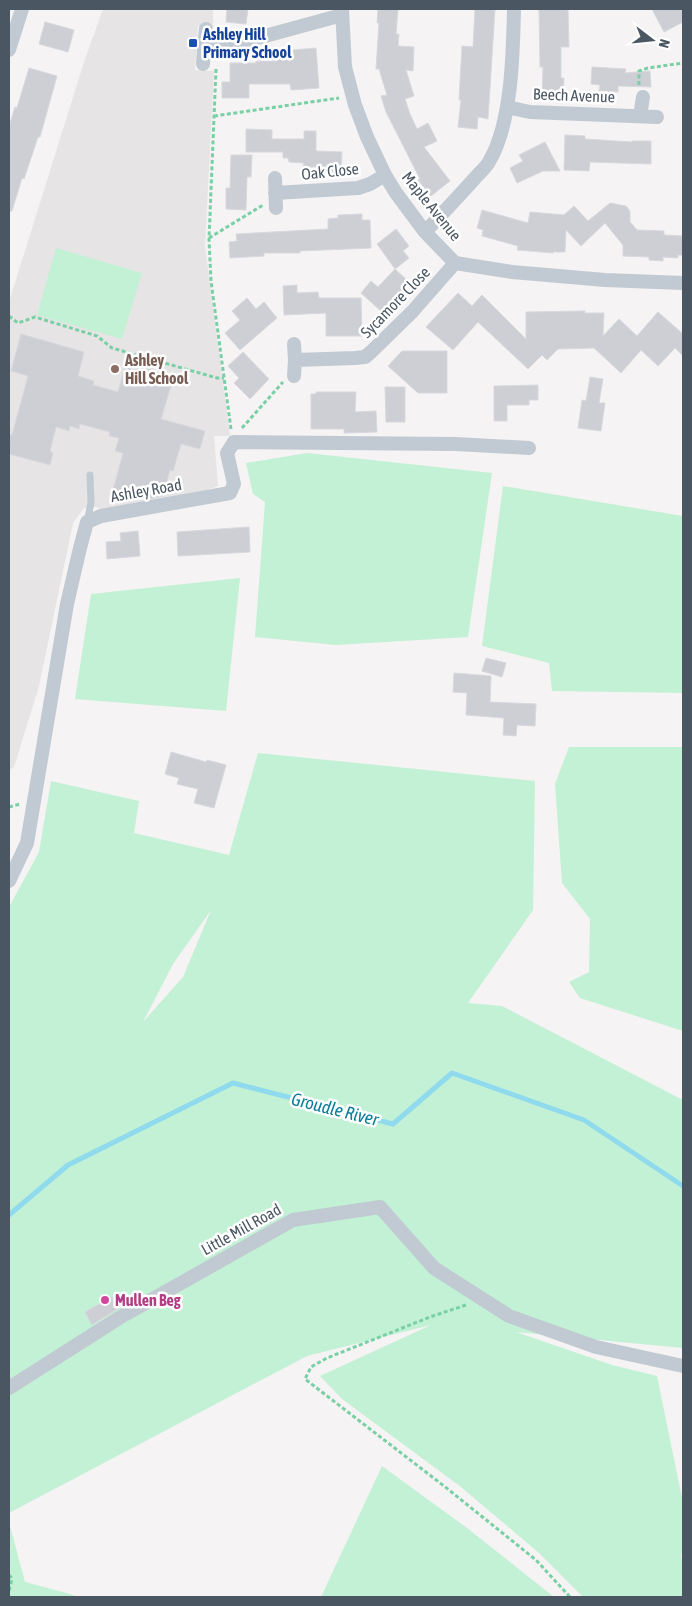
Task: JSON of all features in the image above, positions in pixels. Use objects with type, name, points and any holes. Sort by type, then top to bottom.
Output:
[{"type":"street","points":[[9,46],[22,9]]},
{"type":"street","name":"Beech Avenue","points":[[425,232],[490,160],[501,134],[507,107],[514,9]]},
{"type":"street","points":[[204,49],[225,47],[342,12]]},
{"type":"street","name":"Maple Avenue","points":[[342,12],[345,67],[355,105],[384,175],[425,232],[455,262],[512,272],[683,284]]},
{"type":"street","points":[[203,64],[206,28]]},
{"type":"street","points":[[640,116],[642,97]]},
{"type":"street","name":"Beech Avenue","points":[[507,107],[530,112],[657,117]]},
{"type":"street","name":"Oak Close","points":[[275,193],[358,188],[370,184],[384,175]]},
{"type":"street","points":[[275,178],[276,208]]},
{"type":"street","name":"Sycamore Close","points":[[295,360],[365,357],[412,312],[455,262]]},
{"type":"street","points":[[294,344],[294,376]]},
{"type":"street","points":[[233,440],[456,444],[529,448]]},
{"type":"street","name":"Ashley Road","points":[[87,522],[101,516],[230,493],[234,484],[227,453],[233,440]]},
{"type":"street","points":[[9,881],[27,843],[67,604],[87,522]]},
{"type":"street","name":"Little Mill Road","points":[[9,1388],[119,1318],[293,1220],[380,1207],[434,1268],[509,1316],[596,1347],[683,1366]]},
{"type":"lane","points":[[87,522],[92,503],[90,475]]},
{"type":"path","points":[[642,97],[639,94],[639,71],[683,63]]},
{"type":"path","points":[[203,64],[216,68],[208,239],[211,281],[233,440]]},
{"type":"path","points":[[214,116],[339,98]]},
{"type":"path","points":[[208,239],[267,202],[275,193]]},
{"type":"path","points":[[9,316],[18,323],[35,318],[97,336],[112,348],[217,378],[224,378]]},
{"type":"path","points":[[233,440],[286,379],[294,376]]},
{"type":"path","points":[[483,1299],[327,1358],[310,1368],[305,1380],[444,1486],[536,1560],[570,1597]]},
{"type":"path","points":[[9,1575],[12,1578],[9,1592]]},
{"type":"shaded area","name":"Ashley Hill School","points":[[103,9],[213,9],[213,26],[198,26],[195,70],[214,71],[205,246],[230,436],[214,436],[218,486],[191,496],[108,512],[96,507],[84,508],[73,523],[39,686],[14,767],[9,770],[9,302],[84,62]]},
{"type":"green space","points":[[56,248],[142,273],[122,339],[37,315]]},
{"type":"green space","points":[[307,453],[492,473],[468,637],[336,645],[255,637],[265,502],[253,494],[246,463]]},
{"type":"green space","points":[[503,486],[683,516],[683,693],[552,691],[549,663],[482,646]]},
{"type":"green space","points":[[240,578],[226,711],[75,699],[91,594]]},
{"type":"green space","points":[[569,747],[683,747],[683,1031],[580,998],[569,982],[589,972],[590,919],[562,883],[555,784]]},
{"type":"green space","points":[[258,753],[535,781],[533,910],[468,1003],[502,1006],[683,1100],[683,1348],[516,1332],[612,1365],[657,1376],[683,1503],[683,1549],[681,1555],[683,1597],[583,1597],[539,1553],[461,1487],[342,1399],[320,1376],[431,1325],[307,1356],[9,1513],[9,907],[39,852],[51,781],[139,801],[134,833],[229,855]],"holes":[[[211,910],[183,977],[143,1022],[173,964]]]},
{"type":"green space","points":[[382,1466],[467,1528],[554,1597],[321,1597]]},
{"type":"green space","points":[[9,1522],[25,1582],[78,1597],[9,1597]]},
{"type":"building","points":[[227,9],[248,9],[246,24],[226,22]]},
{"type":"building","points":[[378,9],[398,9],[396,34],[399,34],[398,46],[414,47],[413,71],[406,70],[414,96],[405,99],[417,129],[428,123],[437,141],[424,147],[450,181],[431,196],[418,180],[420,179],[386,112],[381,96],[387,95],[379,69],[376,69]]},
{"type":"building","points":[[475,9],[495,9],[488,119],[478,117],[477,129],[458,127],[461,100],[459,100],[462,46],[473,47]]},
{"type":"building","points":[[539,9],[568,9],[569,47],[561,47],[561,78],[564,78],[563,100],[542,99],[543,67],[540,67]]},
{"type":"building","points":[[652,9],[683,9],[683,22],[664,32]]},
{"type":"building","points":[[45,22],[74,30],[68,52],[39,44]]},
{"type":"building","points":[[316,48],[319,88],[291,90],[290,84],[249,84],[249,98],[222,98],[222,82],[230,82],[230,63],[277,61],[277,55],[294,55],[293,50]]},
{"type":"building","points":[[592,67],[626,69],[625,73],[650,71],[651,87],[618,86],[618,92],[599,91],[600,85],[591,84]]},
{"type":"building","points":[[29,68],[57,76],[40,137],[38,137],[24,179],[22,178],[12,211],[9,211],[9,127]]},
{"type":"building","points":[[246,129],[272,130],[272,139],[304,139],[304,131],[316,131],[316,151],[342,152],[341,172],[317,172],[317,167],[303,167],[304,163],[289,162],[288,158],[283,158],[283,152],[246,152]]},
{"type":"building","points":[[565,135],[585,136],[585,139],[632,142],[651,141],[651,164],[590,162],[589,171],[564,170]]},
{"type":"building","points":[[545,142],[560,171],[543,171],[517,183],[510,168],[523,161],[519,155]]},
{"type":"building","points":[[231,155],[252,155],[251,177],[247,177],[246,210],[226,209],[226,188],[230,188]]},
{"type":"building","points":[[610,203],[626,206],[630,211],[630,222],[637,230],[664,231],[664,235],[683,236],[683,255],[678,255],[678,258],[663,257],[663,261],[649,260],[649,257],[623,256],[623,245],[605,223],[581,246],[566,230],[565,252],[553,253],[517,250],[518,246],[482,236],[483,230],[477,228],[482,210],[528,223],[530,212],[564,215],[574,206],[588,221]]},
{"type":"building","points":[[362,214],[362,220],[370,220],[371,248],[300,251],[300,253],[264,253],[264,256],[230,258],[229,242],[237,241],[236,234],[328,229],[328,219],[338,218],[338,215]]},
{"type":"building","points":[[396,229],[409,246],[403,251],[409,258],[395,269],[377,244]]},
{"type":"building","points":[[395,269],[410,283],[383,313],[361,293],[371,281],[378,287]]},
{"type":"building","points":[[297,285],[297,293],[318,292],[319,298],[361,298],[362,336],[326,336],[326,313],[284,315],[283,286]]},
{"type":"building","points":[[458,293],[472,306],[482,295],[526,339],[526,312],[585,311],[585,313],[604,313],[603,336],[619,319],[637,336],[658,312],[683,334],[683,356],[675,348],[658,366],[641,350],[621,373],[594,348],[558,349],[547,360],[542,355],[528,369],[478,322],[453,350],[426,327]]},
{"type":"building","points":[[247,298],[256,309],[264,302],[277,318],[240,350],[225,333],[240,320],[232,311]]},
{"type":"building","points":[[21,334],[84,352],[78,376],[94,381],[93,385],[118,392],[126,362],[174,376],[161,419],[205,431],[200,449],[181,444],[173,471],[170,470],[163,496],[147,499],[113,490],[123,453],[115,451],[119,438],[109,436],[110,432],[80,424],[79,429],[70,426],[69,431],[56,427],[50,451],[53,453],[50,465],[9,454],[9,434],[12,435],[28,376],[11,371]]},
{"type":"building","points":[[402,351],[447,351],[447,393],[418,393],[388,366]]},
{"type":"building","points":[[243,352],[269,379],[250,399],[234,383],[239,378],[228,366]]},
{"type":"building","points":[[590,377],[603,379],[599,403],[605,403],[601,431],[578,428],[582,400],[586,401]]},
{"type":"building","points":[[538,385],[538,400],[529,400],[529,405],[507,405],[507,421],[494,421],[494,386]]},
{"type":"building","points":[[385,387],[405,387],[405,422],[386,422]]},
{"type":"building","points":[[316,392],[356,392],[355,412],[376,411],[377,432],[344,433],[344,429],[311,429],[311,394],[316,394]]},
{"type":"building","points":[[249,527],[250,552],[178,556],[177,532]]},
{"type":"building","points":[[138,531],[140,556],[107,559],[106,542],[121,541],[120,533]]},
{"type":"building","points":[[486,658],[506,663],[502,677],[482,671]]},
{"type":"building","points":[[454,673],[491,676],[490,702],[536,704],[535,726],[517,725],[516,736],[503,735],[504,718],[466,715],[467,693],[453,692]]},
{"type":"building","points":[[171,752],[206,762],[207,760],[226,765],[214,808],[194,803],[198,789],[177,784],[179,778],[165,774]]},
{"type":"building","points":[[112,1297],[119,1308],[92,1325],[85,1312]]},
{"type":"waterway","name":"Groudle River","points":[[9,1215],[68,1165],[233,1083],[393,1124],[452,1073],[584,1120],[683,1186]]},
{"type":"place","name":"Ashley Hill Primary School","points":[[193,43]]},
{"type":"place","name":"Ashley Hill School","points":[[115,369]]},
{"type":"place","name":"Mullen Beg","points":[[105,1300]]}]
